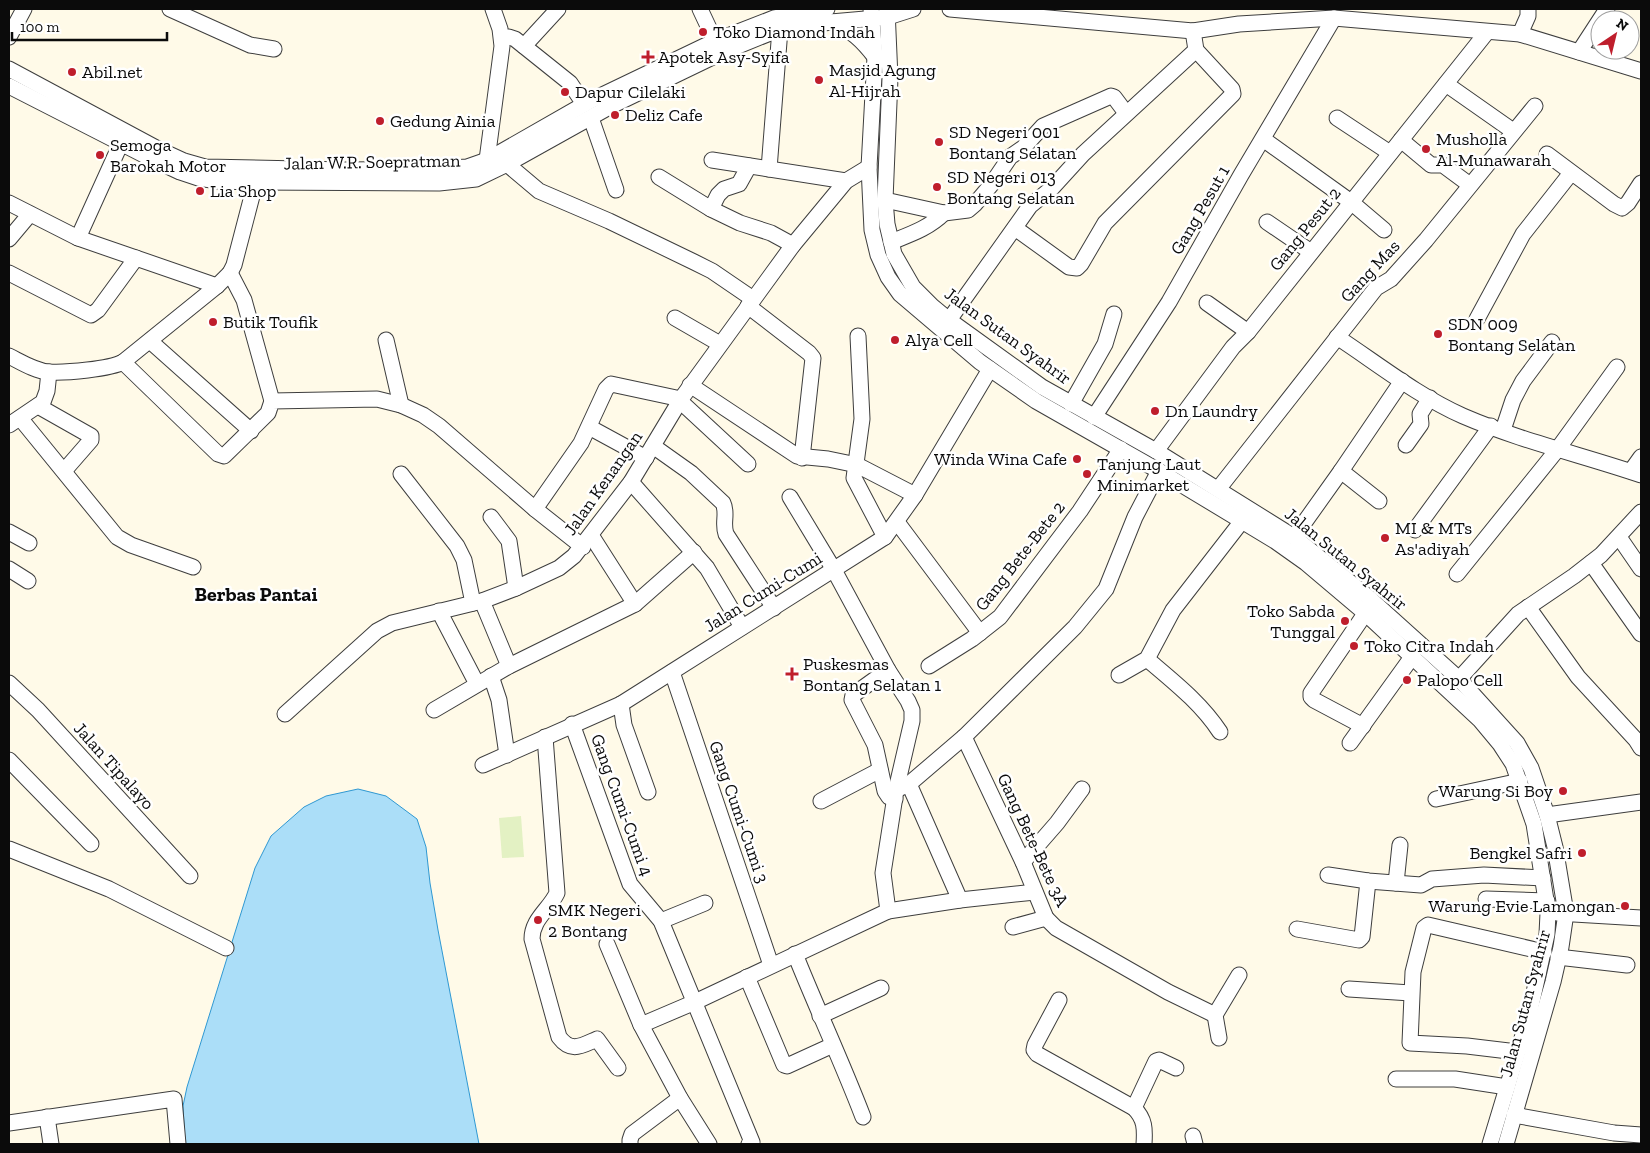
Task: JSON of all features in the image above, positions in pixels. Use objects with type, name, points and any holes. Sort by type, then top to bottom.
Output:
[{"type":"street","points":[[9,37],[24,9]]},
{"type":"street","points":[[170,9],[250,44],[274,49]]},
{"type":"street","points":[[487,160],[502,46],[502,38],[493,9]]},
{"type":"street","points":[[524,46],[558,9]]},
{"type":"street","points":[[700,9],[715,41]]},
{"type":"street","name":"Jalan W.R. Soepratman","points":[[473,172],[487,160],[634,87],[715,41],[774,18],[872,14],[926,9]]},
{"type":"street","points":[[950,9],[1193,31],[1238,24],[1334,18],[1520,34],[1641,71]]},
{"type":"street","points":[[1238,24],[1242,9]]},
{"type":"street","points":[[1520,34],[1528,16],[1528,9]]},
{"type":"street","points":[[1579,52],[1607,9]]},
{"type":"street","name":"Jalan Sutan Syahrir","points":[[888,13],[890,78],[884,200],[894,254],[913,286],[932,306],[989,350],[994,368]]},
{"type":"street","name":"Jalan Sutan Syahrir","points":[[872,14],[875,57],[869,167],[872,230],[878,255],[888,277],[900,294],[1036,401],[1242,521],[1306,562],[1369,607],[1458,679],[1517,743],[1531,768],[1555,846],[1566,913],[1529,1015],[1490,1144]]},
{"type":"street","points":[[829,15],[865,44],[875,57]]},
{"type":"street","name":"Jalan W.R. Soepratman","points":[[634,87],[780,29],[829,15]]},
{"type":"street","name":"Gang Pesut 1","points":[[1094,417],[1169,302],[1334,18]]},
{"type":"street","points":[[769,169],[780,29]]},
{"type":"street","points":[[1015,228],[1068,267],[1077,268],[1081,264],[1105,223],[1233,94],[1232,89],[1196,50],[1193,31]]},
{"type":"street","name":"Gang Pesut 2","points":[[1156,451],[1232,347],[1248,332],[1487,32]]},
{"type":"street","points":[[502,38],[512,38],[570,83],[587,111],[616,190]]},
{"type":"street","points":[[949,320],[1030,206],[1052,188],[1083,154],[1126,113],[1196,50]]},
{"type":"street","name":"Jalan W.R. Soepratman","points":[[9,70],[184,161],[205,167],[257,176]]},
{"type":"street","points":[[1446,84],[1514,131]]},
{"type":"street","name":"Jalan W.R. Soepratman","points":[[9,86],[180,172],[198,178],[218,181],[257,176],[348,176],[439,183],[507,164],[587,111]]},
{"type":"street","points":[[884,200],[944,213],[956,210],[965,211],[976,204],[1010,157],[1023,148],[1043,126],[1110,96],[1114,97],[1126,113]]},
{"type":"street","name":"Gang Mas","points":[[1218,488],[1376,288],[1391,279],[1426,240],[1535,106]]},
{"type":"street","points":[[1337,118],[1390,153]]},
{"type":"street","points":[[1263,139],[1351,202],[1384,230]]},
{"type":"street","points":[[1401,140],[1431,165],[1443,165],[1470,185]]},
{"type":"street","points":[[78,238],[121,143]]},
{"type":"street","points":[[1547,154],[1622,208],[1628,204],[1641,183]]},
{"type":"street","points":[[712,160],[846,180]]},
{"type":"street","points":[[507,164],[539,191],[610,221],[712,271],[809,353],[812,358],[802,458]]},
{"type":"street","points":[[711,210],[718,195],[724,188],[739,184],[749,166]]},
{"type":"street","name":"Jalan Kenangan","points":[[285,714],[377,631],[392,623],[477,602],[516,588],[559,568],[587,541],[630,482],[690,385],[793,245],[846,180],[869,167]]},
{"type":"street","points":[[1477,319],[1523,234],[1571,173]]},
{"type":"street","points":[[9,356],[28,366],[49,372],[109,367],[123,362],[217,286],[230,273],[257,176]]},
{"type":"street","points":[[659,177],[711,210],[740,223],[771,233],[793,245]]},
{"type":"street","points":[[9,203],[78,238],[217,286]]},
{"type":"street","points":[[891,242],[924,229],[944,213]]},
{"type":"street","points":[[9,239],[30,214]]},
{"type":"street","points":[[1267,222],[1310,252]]},
{"type":"street","points":[[9,273],[91,315],[98,310],[136,258]]},
{"type":"street","points":[[123,362],[220,456],[226,455],[268,413],[272,401],[244,300],[230,273]]},
{"type":"street","points":[[1207,304],[1248,332]]},
{"type":"street","points":[[1071,404],[1105,344],[1114,314]]},
{"type":"street","points":[[676,318],[720,344]]},
{"type":"street","points":[[858,336],[862,407],[857,465],[854,478],[885,537]]},
{"type":"street","points":[[1337,337],[1402,381],[1463,416],[1557,450],[1636,473],[1641,457]]},
{"type":"street","points":[[386,340],[399,405]]},
{"type":"street","points":[[150,341],[251,431]]},
{"type":"street","points":[[1415,530],[1497,428],[1520,386],[1552,342]]},
{"type":"street","name":"Jalan Cumi-Cumi","points":[[483,765],[572,724],[621,704],[885,537],[915,495],[994,368],[989,350]]},
{"type":"street","points":[[1457,574],[1557,450],[1617,367]]},
{"type":"street","name":"Jalan Sutan Syahrir","points":[[994,368],[1042,386],[1218,488],[1294,537],[1369,607],[1412,657],[1480,720],[1500,744],[1513,764],[1534,824],[1547,907],[1553,982],[1506,1144]]},
{"type":"street","points":[[49,372],[45,397],[38,406],[14,422],[64,471],[117,537],[132,545],[193,567]]},
{"type":"street","points":[[1294,537],[1341,472],[1402,381]]},
{"type":"street","points":[[535,509],[581,443],[606,389],[611,384],[680,400],[748,464]]},
{"type":"street","points":[[690,385],[802,458],[828,459],[857,465],[915,495]]},
{"type":"street","points":[[1406,445],[1421,424],[1420,414],[1430,398]]},
{"type":"street","points":[[272,401],[377,399],[399,405],[423,416],[439,426],[535,509],[587,541],[636,604]]},
{"type":"street","points":[[38,406],[91,436],[90,440],[64,471]]},
{"type":"street","points":[[589,427],[650,452],[691,473],[723,503],[725,508],[724,526],[726,534],[774,608]]},
{"type":"street","name":"Gang Bete-Bete 2","points":[[929,666],[980,634],[1000,617],[1080,511],[1121,449]]},
{"type":"street","points":[[888,670],[852,697],[873,740],[885,792],[889,797],[900,791],[964,737],[1075,627],[1106,588],[1135,517],[1159,471]]},
{"type":"street","points":[[1341,472],[1380,501]]},
{"type":"street","points":[[401,474],[457,546],[464,560],[477,602],[509,666]]},
{"type":"street","points":[[630,482],[707,568],[742,627]]},
{"type":"street","points":[[790,497],[834,570],[912,710],[912,721],[900,791],[883,873],[888,911]]},
{"type":"street","points":[[1458,679],[1510,622],[1528,607],[1591,563],[1619,537],[1641,512]]},
{"type":"street","points":[[491,516],[509,541],[516,588]]},
{"type":"street","points":[[1119,675],[1147,659],[1173,610],[1242,521]]},
{"type":"street","points":[[896,522],[980,634]]},
{"type":"street","points":[[9,532],[30,543]]},
{"type":"street","points":[[1619,537],[1641,569]]},
{"type":"street","points":[[434,710],[509,666],[636,604],[694,552]]},
{"type":"street","points":[[511,553],[535,580]]},
{"type":"street","points":[[1591,563],[1641,634]]},
{"type":"street","points":[[9,569],[28,581]]},
{"type":"street","points":[[1363,726],[1314,700],[1310,692],[1369,607]]},
{"type":"street","points":[[1528,607],[1578,677],[1636,740],[1641,748]]},
{"type":"street","points":[[439,611],[477,684]]},
{"type":"street","points":[[1350,743],[1412,657]]},
{"type":"street","points":[[1147,659],[1185,691],[1208,714],[1220,732]]},
{"type":"street","name":"Gang Cumi-Cumi 3","points":[[672,672],[771,965]]},
{"type":"street","points":[[491,676],[499,700],[507,755]]},
{"type":"street","name":"Jalan Tipalayo","points":[[9,683],[38,710],[190,876]]},
{"type":"street","points":[[621,704],[624,726],[648,792]]},
{"type":"street","name":"Gang Cumi-Cumi 4","points":[[572,724],[630,884],[661,921],[751,1143]]},
{"type":"street","points":[[545,736],[557,893],[553,901],[535,923],[532,939],[559,1037],[564,1043],[574,1047],[596,1039],[618,1068]]},
{"type":"street","name":"Gang Bete-Bete 3A","points":[[964,737],[1023,862],[1046,918],[1056,928],[1168,992],[1215,1015]]},
{"type":"street","points":[[9,760],[90,844]]},
{"type":"street","points":[[821,802],[880,770]]},
{"type":"street","points":[[1436,799],[1520,781]]},
{"type":"street","points":[[1023,862],[1058,823],[1082,789]]},
{"type":"street","points":[[900,791],[960,900]]},
{"type":"street","points":[[1547,816],[1641,802]]},
{"type":"street","points":[[1396,883],[1400,845]]},
{"type":"street","points":[[9,849],[110,889],[226,948]]},
{"type":"street","points":[[1328,875],[1368,881],[1421,884],[1432,878],[1484,875],[1543,878]]},
{"type":"street","points":[[1296,929],[1359,940],[1362,937],[1368,881]]},
{"type":"street","points":[[641,1025],[695,1002],[888,911],[960,900],[1035,892]]},
{"type":"street","points":[[1486,899],[1547,907],[1566,913],[1641,918]]},
{"type":"street","points":[[661,921],[704,903]]},
{"type":"street","points":[[1013,927],[1046,918]]},
{"type":"street","points":[[1517,1052],[1467,1046],[1411,1044],[1409,1039],[1413,972],[1424,928],[1427,925],[1551,955],[1627,965]]},
{"type":"street","points":[[606,944],[641,1025],[680,1098],[709,1144]]},
{"type":"street","points":[[795,954],[863,1117]]},
{"type":"street","points":[[1219,1038],[1215,1015],[1240,975]]},
{"type":"street","points":[[747,977],[784,1065],[787,1066],[833,1045]]},
{"type":"street","points":[[820,1016],[881,988]]},
{"type":"street","points":[[1349,989],[1411,993]]},
{"type":"street","points":[[1059,1000],[1034,1050],[1037,1054],[1134,1108],[1140,1114],[1145,1124],[1144,1144]]},
{"type":"street","points":[[1134,1108],[1156,1060],[1176,1068]]},
{"type":"street","points":[[1396,1078],[1455,1079],[1507,1087]]},
{"type":"street","points":[[630,1144],[632,1134],[680,1098]]},
{"type":"street","points":[[9,1123],[174,1099],[178,1144]]},
{"type":"street","points":[[1514,1115],[1614,1133],[1641,1135]]},
{"type":"street","points":[[47,1117],[51,1144]]},
{"type":"green space","points":[[521,816],[524,857],[502,858],[499,818]]},
{"type":"water","points":[[358,789],[386,796],[417,819],[426,847],[438,930],[479,1144],[185,1144],[183,1106],[187,1087],[255,868],[271,836],[304,807],[326,796]]},
{"type":"place","name":"Toko Diamond Indah","points":[[703,32]]},
{"type":"place","name":"Apotek Asy-Syifa","points":[[648,57]]},
{"type":"place","name":"Abil.net","points":[[72,72]]},
{"type":"place","name":"Masjid Agung Al-Hijrah","points":[[819,80]]},
{"type":"place","name":"Dapur Cilelaki","points":[[565,92]]},
{"type":"place","name":"Deliz Cafe","points":[[615,115]]},
{"type":"place","name":"Gedung Ainia","points":[[380,121]]},
{"type":"place","name":"SD Negeri 001 Bontang Selatan","points":[[939,142]]},
{"type":"place","name":"Musholla Al-Munawarah","points":[[1426,149]]},
{"type":"place","name":"Semoga Barokah Motor","points":[[100,155]]},
{"type":"place","name":"SD Negeri 013 Bontang Selatan","points":[[937,187]]},
{"type":"place","name":"Lia Shop","points":[[200,191]]},
{"type":"place","name":"Butik Toufik","points":[[213,322]]},
{"type":"place","name":"SDN 009 Bontang Selatan","points":[[1438,334]]},
{"type":"place","name":"Alya Cell","points":[[895,340]]},
{"type":"place","name":"Dn Laundry","points":[[1155,411]]},
{"type":"place","name":"Winda Wina Cafe","points":[[1077,459]]},
{"type":"place","name":"Tanjung Laut Minimarket","points":[[1087,474]]},
{"type":"place","name":"MI & MTs As'adiyah","points":[[1385,538]]},
{"type":"place","name":"Toko Sabda Tunggal","points":[[1345,621]]},
{"type":"place","name":"Toko Citra Indah","points":[[1354,646]]},
{"type":"place","name":"Puskesmas Bontang Selatan 1","points":[[792,674]]},
{"type":"place","name":"Palopo Cell","points":[[1407,680]]},
{"type":"place","name":"Warung Si Boy","points":[[1563,791]]},
{"type":"place","name":"Bengkel Safri","points":[[1582,853]]},
{"type":"place","name":"Warung Evie Lamongan","points":[[1625,906]]},
{"type":"place","name":"SMK Negeri 2 Bontang","points":[[538,920]]},
{"type":"district","name":"Berbas Pantai","points":[[256,594]]}]
